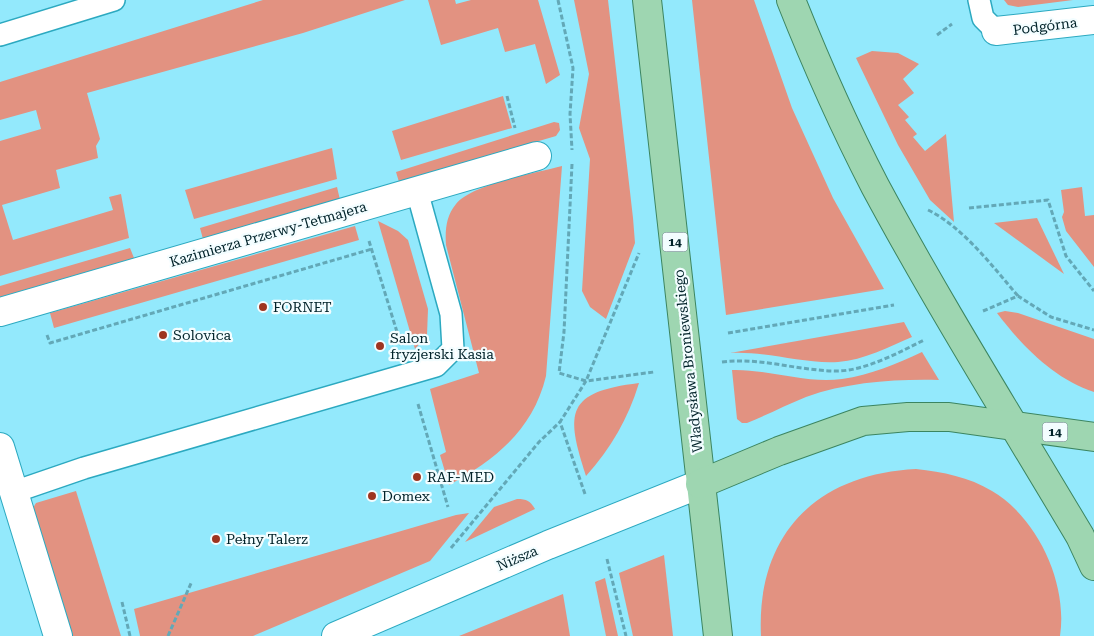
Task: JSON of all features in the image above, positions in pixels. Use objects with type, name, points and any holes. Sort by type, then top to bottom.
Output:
[{"type":"main road","name":"Władysława Broniewskiego","points":[[647,0],[672,211],[700,484]]},
{"type":"main road","points":[[791,0],[814,57],[875,185],[1080,536],[1094,566]]},
{"type":"main road","points":[[700,484],[779,451],[864,421],[908,417],[949,418],[1015,427]]},
{"type":"main road","name":"14","points":[[1015,427],[1094,437]]},
{"type":"main road","name":"14","points":[[700,484],[718,636]]},
{"type":"street","name":"Podgórna","points":[[996,31],[1094,20]]},
{"type":"street","name":"Kazimierza Przerwy-Tetmajera","points":[[0,312],[537,156]]},
{"type":"street","points":[[0,447],[58,636]]},
{"type":"street","name":"Niższa","points":[[336,636],[700,484]]},
{"type":"lane","points":[[0,35],[114,0]]},
{"type":"lane","points":[[978,0],[983,18],[996,31]]},
{"type":"lane","points":[[14,492],[94,465],[436,366],[453,349],[451,314],[417,191]]},
{"type":"path","points":[[558,0],[573,68],[570,114],[572,147],[571,190],[564,332],[559,373],[586,381],[753,360],[797,368],[840,371],[877,362],[917,344]]},
{"type":"path","points":[[937,36],[957,22]]},
{"type":"path","points":[[507,96],[516,131]]},
{"type":"path","points":[[970,208],[1048,200],[1066,256],[1094,291]]},
{"type":"path","points":[[922,208],[938,215],[974,247],[1018,296],[1051,316],[1094,330]]},
{"type":"path","points":[[426,597],[448,552],[540,442],[560,422],[586,381],[636,258],[672,211]]},
{"type":"path","points":[[50,343],[372,249]]},
{"type":"path","points":[[992,307],[1018,296]]},
{"type":"path","points":[[728,333],[894,305]]},
{"type":"path","points":[[560,422],[580,481]]},
{"type":"path","points":[[612,576],[626,636]]},
{"type":"path","points":[[168,636],[192,581]]},
{"type":"path","points":[[122,602],[130,636]]},
{"type":"shaded area","points":[[263,0],[405,0],[303,33],[87,93],[100,139],[96,146],[98,158],[56,170],[60,188],[2,205],[13,240],[113,210],[109,197],[121,194],[129,238],[0,276],[0,141],[41,129],[36,110],[0,120],[0,82]]},
{"type":"shaded area","points":[[428,0],[455,0],[456,4],[471,0],[538,0],[560,75],[546,84],[535,44],[505,52],[498,28],[441,45]]},
{"type":"shaded area","points":[[574,0],[608,0],[633,218],[635,243],[606,319],[590,307],[582,291],[590,159],[579,128],[589,74]]},
{"type":"shaded area","points":[[692,0],[754,0],[792,108],[833,198],[884,289],[726,315]]},
{"type":"shaded area","points":[[1004,0],[1073,0],[1018,7],[1008,5]]},
{"type":"shaded area","points":[[872,51],[898,53],[919,64],[903,79],[914,93],[898,105],[909,117],[905,120],[917,134],[913,137],[925,151],[946,134],[954,222],[930,200],[898,145],[856,58]]},
{"type":"shaded area","points":[[503,96],[512,128],[401,160],[392,131]]},
{"type":"shaded area","points":[[554,122],[559,123],[560,130],[556,136],[399,182],[396,172]]},
{"type":"shaded area","points":[[332,148],[337,179],[194,219],[185,190]]},
{"type":"shaded area","points":[[562,166],[546,376],[540,395],[522,428],[510,441],[482,465],[449,485],[440,455],[446,452],[430,389],[479,373],[446,245],[448,218],[456,204],[464,197],[476,191],[505,180]]},
{"type":"shaded area","points":[[337,187],[340,200],[203,239],[200,228]]},
{"type":"shaded area","points":[[1082,187],[1085,216],[1094,215],[1094,267],[1066,231],[1062,217],[1064,212],[1061,190]]},
{"type":"shaded area","points":[[1037,218],[1064,274],[994,223]]},
{"type":"shaded area","points":[[378,221],[398,231],[408,240],[428,309],[427,335],[415,349]]},
{"type":"shaded area","points":[[355,226],[359,240],[54,328],[50,313]]},
{"type":"shaded area","points":[[130,248],[134,258],[0,297],[0,286]]},
{"type":"shaded area","points":[[1005,311],[1018,313],[1094,339],[1094,392],[1065,379],[1040,360],[997,313]]},
{"type":"shaded area","points":[[904,322],[912,337],[848,361],[825,362],[757,354],[730,353]]},
{"type":"shaded area","points":[[922,352],[939,380],[872,382],[838,388],[806,397],[747,423],[742,423],[737,419],[732,370],[746,370],[815,380],[842,379],[873,372]]},
{"type":"shaded area","points":[[639,383],[630,409],[618,432],[586,476],[575,436],[574,421],[577,409],[585,400],[597,392]]},
{"type":"shaded area","points":[[916,469],[956,476],[983,486],[1008,503],[1023,518],[1036,535],[1054,574],[1059,595],[1060,636],[761,636],[762,600],[769,568],[781,540],[799,516],[822,497],[849,483],[880,473]]},
{"type":"shaded area","points":[[76,491],[121,636],[72,636],[33,508],[36,503]]},
{"type":"shaded area","points":[[517,499],[528,501],[535,509],[465,542],[494,507]]},
{"type":"shaded area","points":[[469,513],[430,561],[253,636],[140,636],[134,609],[456,515]]},
{"type":"shaded area","points":[[664,555],[673,636],[633,636],[619,573]]},
{"type":"shaded area","points":[[605,578],[618,636],[606,636],[595,582]]},
{"type":"shaded area","points":[[563,594],[570,636],[459,636]]},
{"type":"place","name":"FORNET","points":[[263,307]]},
{"type":"place","name":"Solovica","points":[[163,335]]},
{"type":"place","name":"Salon fryzjerski Kasia","points":[[380,346]]},
{"type":"place","name":"RAF-MED","points":[[417,477]]},
{"type":"place","name":"Domex","points":[[372,496]]},
{"type":"place","name":"Pełny Talerz","points":[[216,539]]}]
